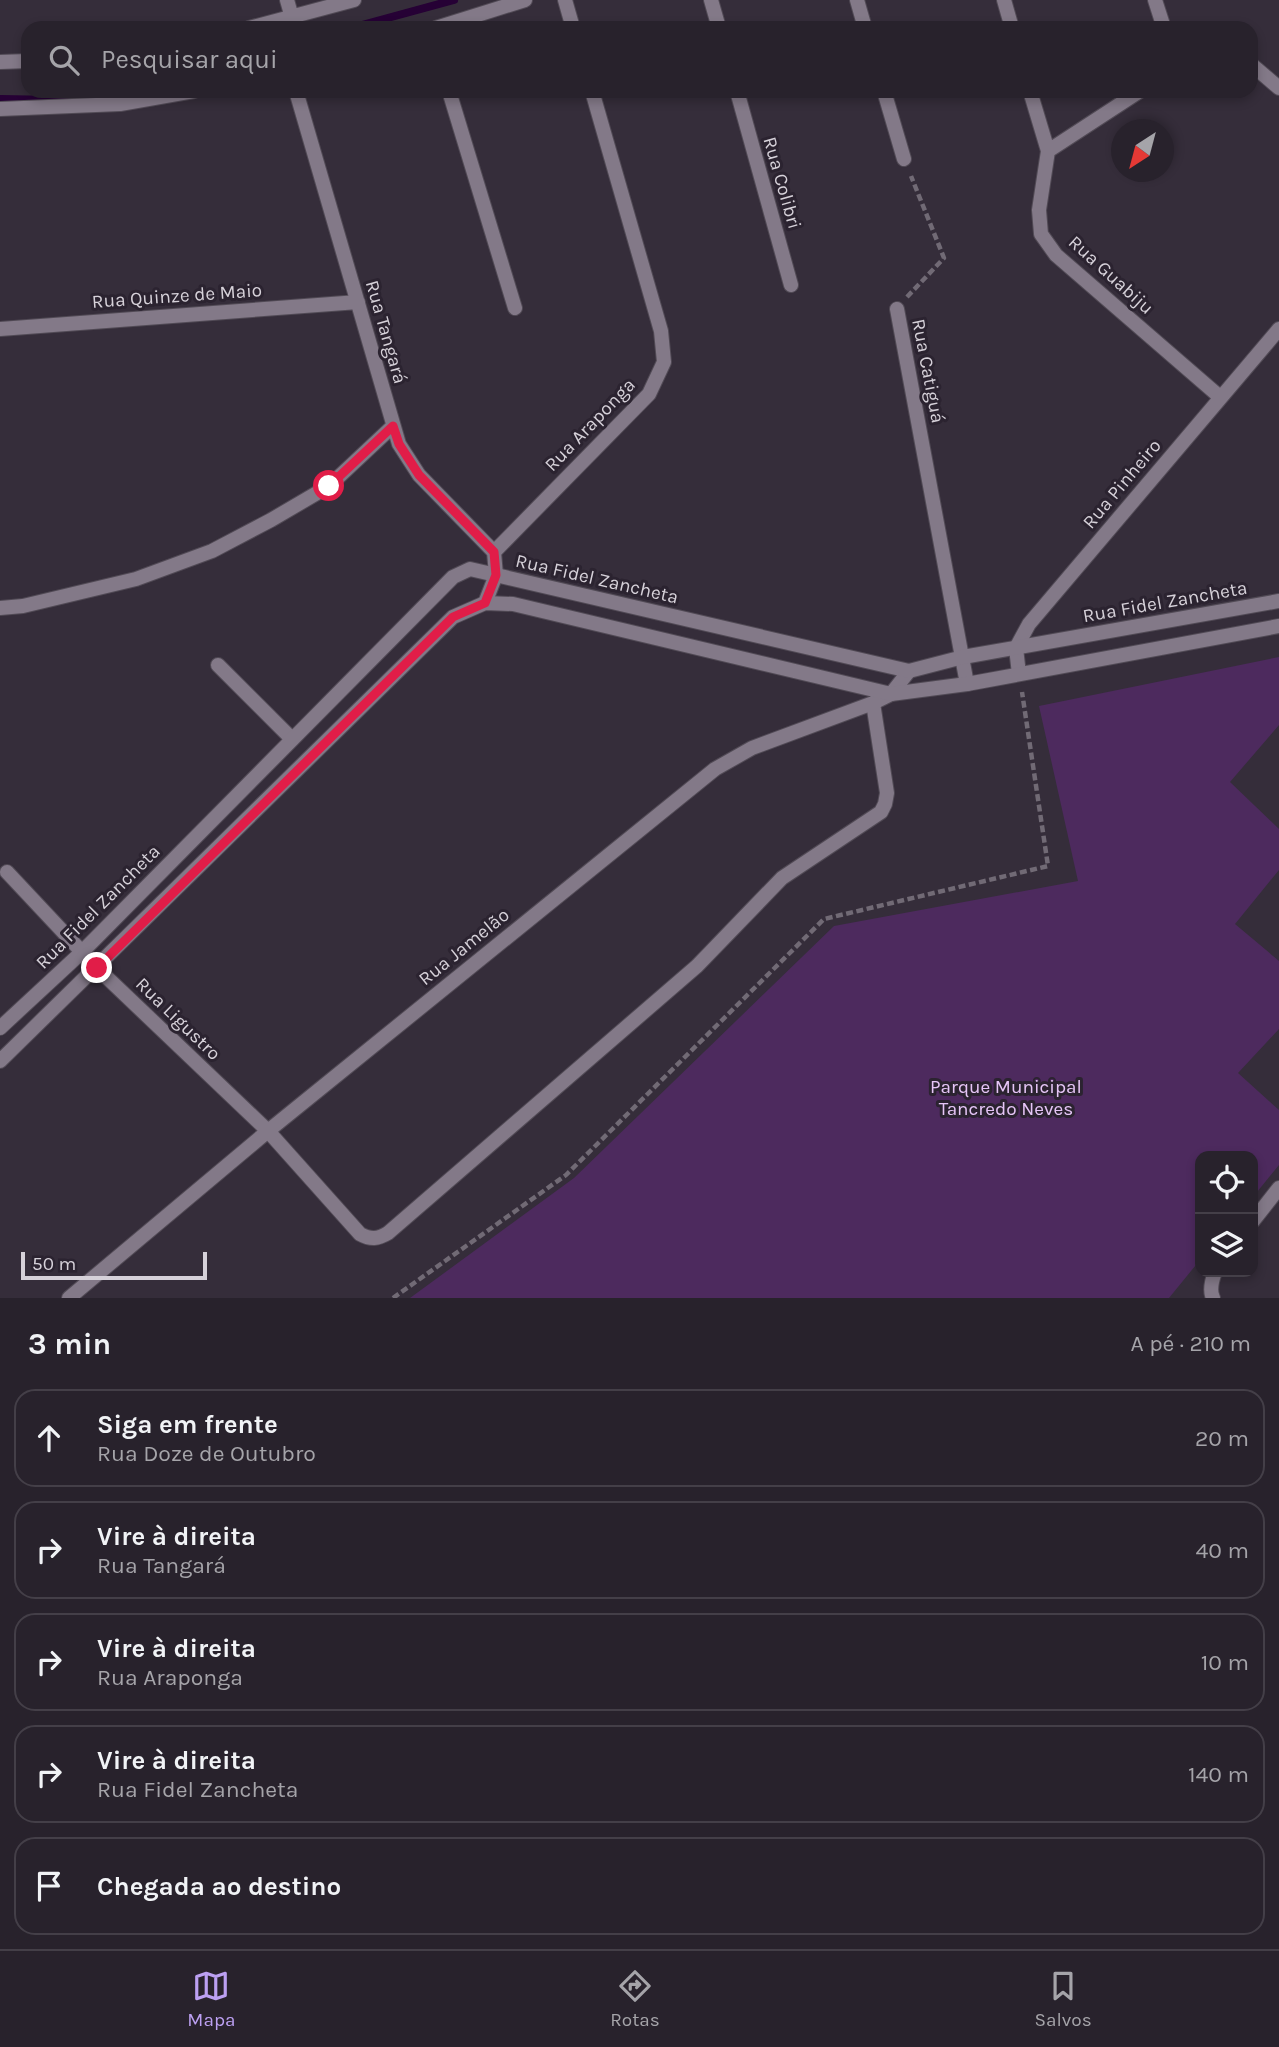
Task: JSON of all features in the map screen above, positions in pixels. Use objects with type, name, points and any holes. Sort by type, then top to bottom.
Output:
[{"type":"street","points":[[287,0],[293,21]]},
{"type":"street","points":[[296,21],[354,0]]},
{"type":"street","points":[[458,21],[526,0]]},
{"type":"street","points":[[565,0],[571,21]]},
{"type":"street","points":[[711,0],[717,21]]},
{"type":"street","points":[[857,0],[863,21]]},
{"type":"street","points":[[1004,0],[1010,21]]},
{"type":"street","points":[[1155,0],[1162,21]]},
{"type":"street","points":[[0,62],[21,61]]},
{"type":"street","points":[[1258,70],[1279,88]]},
{"type":"street","points":[[0,109],[120,104],[154,98]]},
{"type":"street","name":"Rua Tangará","points":[[298,98],[399,444],[419,475],[494,552]]},
{"type":"street","points":[[451,98],[515,308]]},
{"type":"street","name":"Rua Araponga","points":[[494,552],[649,394],[664,362],[661,331],[594,98]]},
{"type":"street","name":"Rua Colibri","points":[[739,98],[791,285]]},
{"type":"street","points":[[886,98],[904,159]]},
{"type":"street","points":[[1032,98],[1048,151],[1129,98]]},
{"type":"street","name":"Rua Guabiju","points":[[1048,151],[1039,210],[1041,234],[1056,255],[1220,397]]},
{"type":"street","name":"Rua Quinze de Maio","points":[[0,329],[358,302]]},
{"type":"street","name":"Rua Catiguá","points":[[897,309],[967,684]]},
{"type":"street","name":"Rua Pinheiro","points":[[1016,648],[1029,624],[1279,329]]},
{"type":"street","points":[[0,608],[23,606],[136,579],[212,551],[329,486],[393,426]]},
{"type":"street","points":[[485,603],[496,575],[494,552]]},
{"type":"street","name":"Rua Fidel Zancheta","points":[[0,1028],[82,952],[453,577],[470,569],[909,671],[963,657],[1279,601]]},
{"type":"street","points":[[0,1061],[453,617],[485,603],[513,604],[891,694],[967,684],[1279,626]]},
{"type":"street","points":[[1016,648],[1019,674]]},
{"type":"street","points":[[218,665],[292,739]]},
{"type":"street","name":"Rua Jamelão","points":[[69,1298],[268,1131],[715,769],[752,748],[891,694],[909,671]]},
{"type":"street","name":"Rua Ligustro","points":[[7,872],[97,968],[268,1131],[360,1234],[368,1238],[379,1238],[697,966],[782,878],[881,812],[887,793],[873,703]]},
{"type":"street","points":[[1258,1215],[1279,1188]]},
{"type":"street","points":[[1213,1277],[1213,1298]]},
{"type":"path","name":"Rua Catiguá","points":[[897,309],[943,258],[904,159]]},
{"type":"path","points":[[393,1298],[566,1175],[824,919],[1048,866],[1019,674]]},
{"type":"green space","name":"Parque Municipal Tancredo Neves","points":[[1279,657],[1279,725],[1230,782],[1279,829],[1279,870],[1235,924],[1279,961],[1279,1029],[1238,1073],[1279,1110],[1279,1165],[1258,1191],[1258,1151],[1195,1151],[1195,1266],[1169,1298],[410,1298],[574,1178],[834,926],[1078,881],[1039,706]]},
{"type":"waterway","points":[[377,21],[454,0]]},
{"type":"waterway","points":[[0,99],[64,98]]},
{"type":"route","points":[[97,968],[453,617],[485,603],[496,575],[494,552],[419,475],[408,461],[393,426],[329,486]]}]
